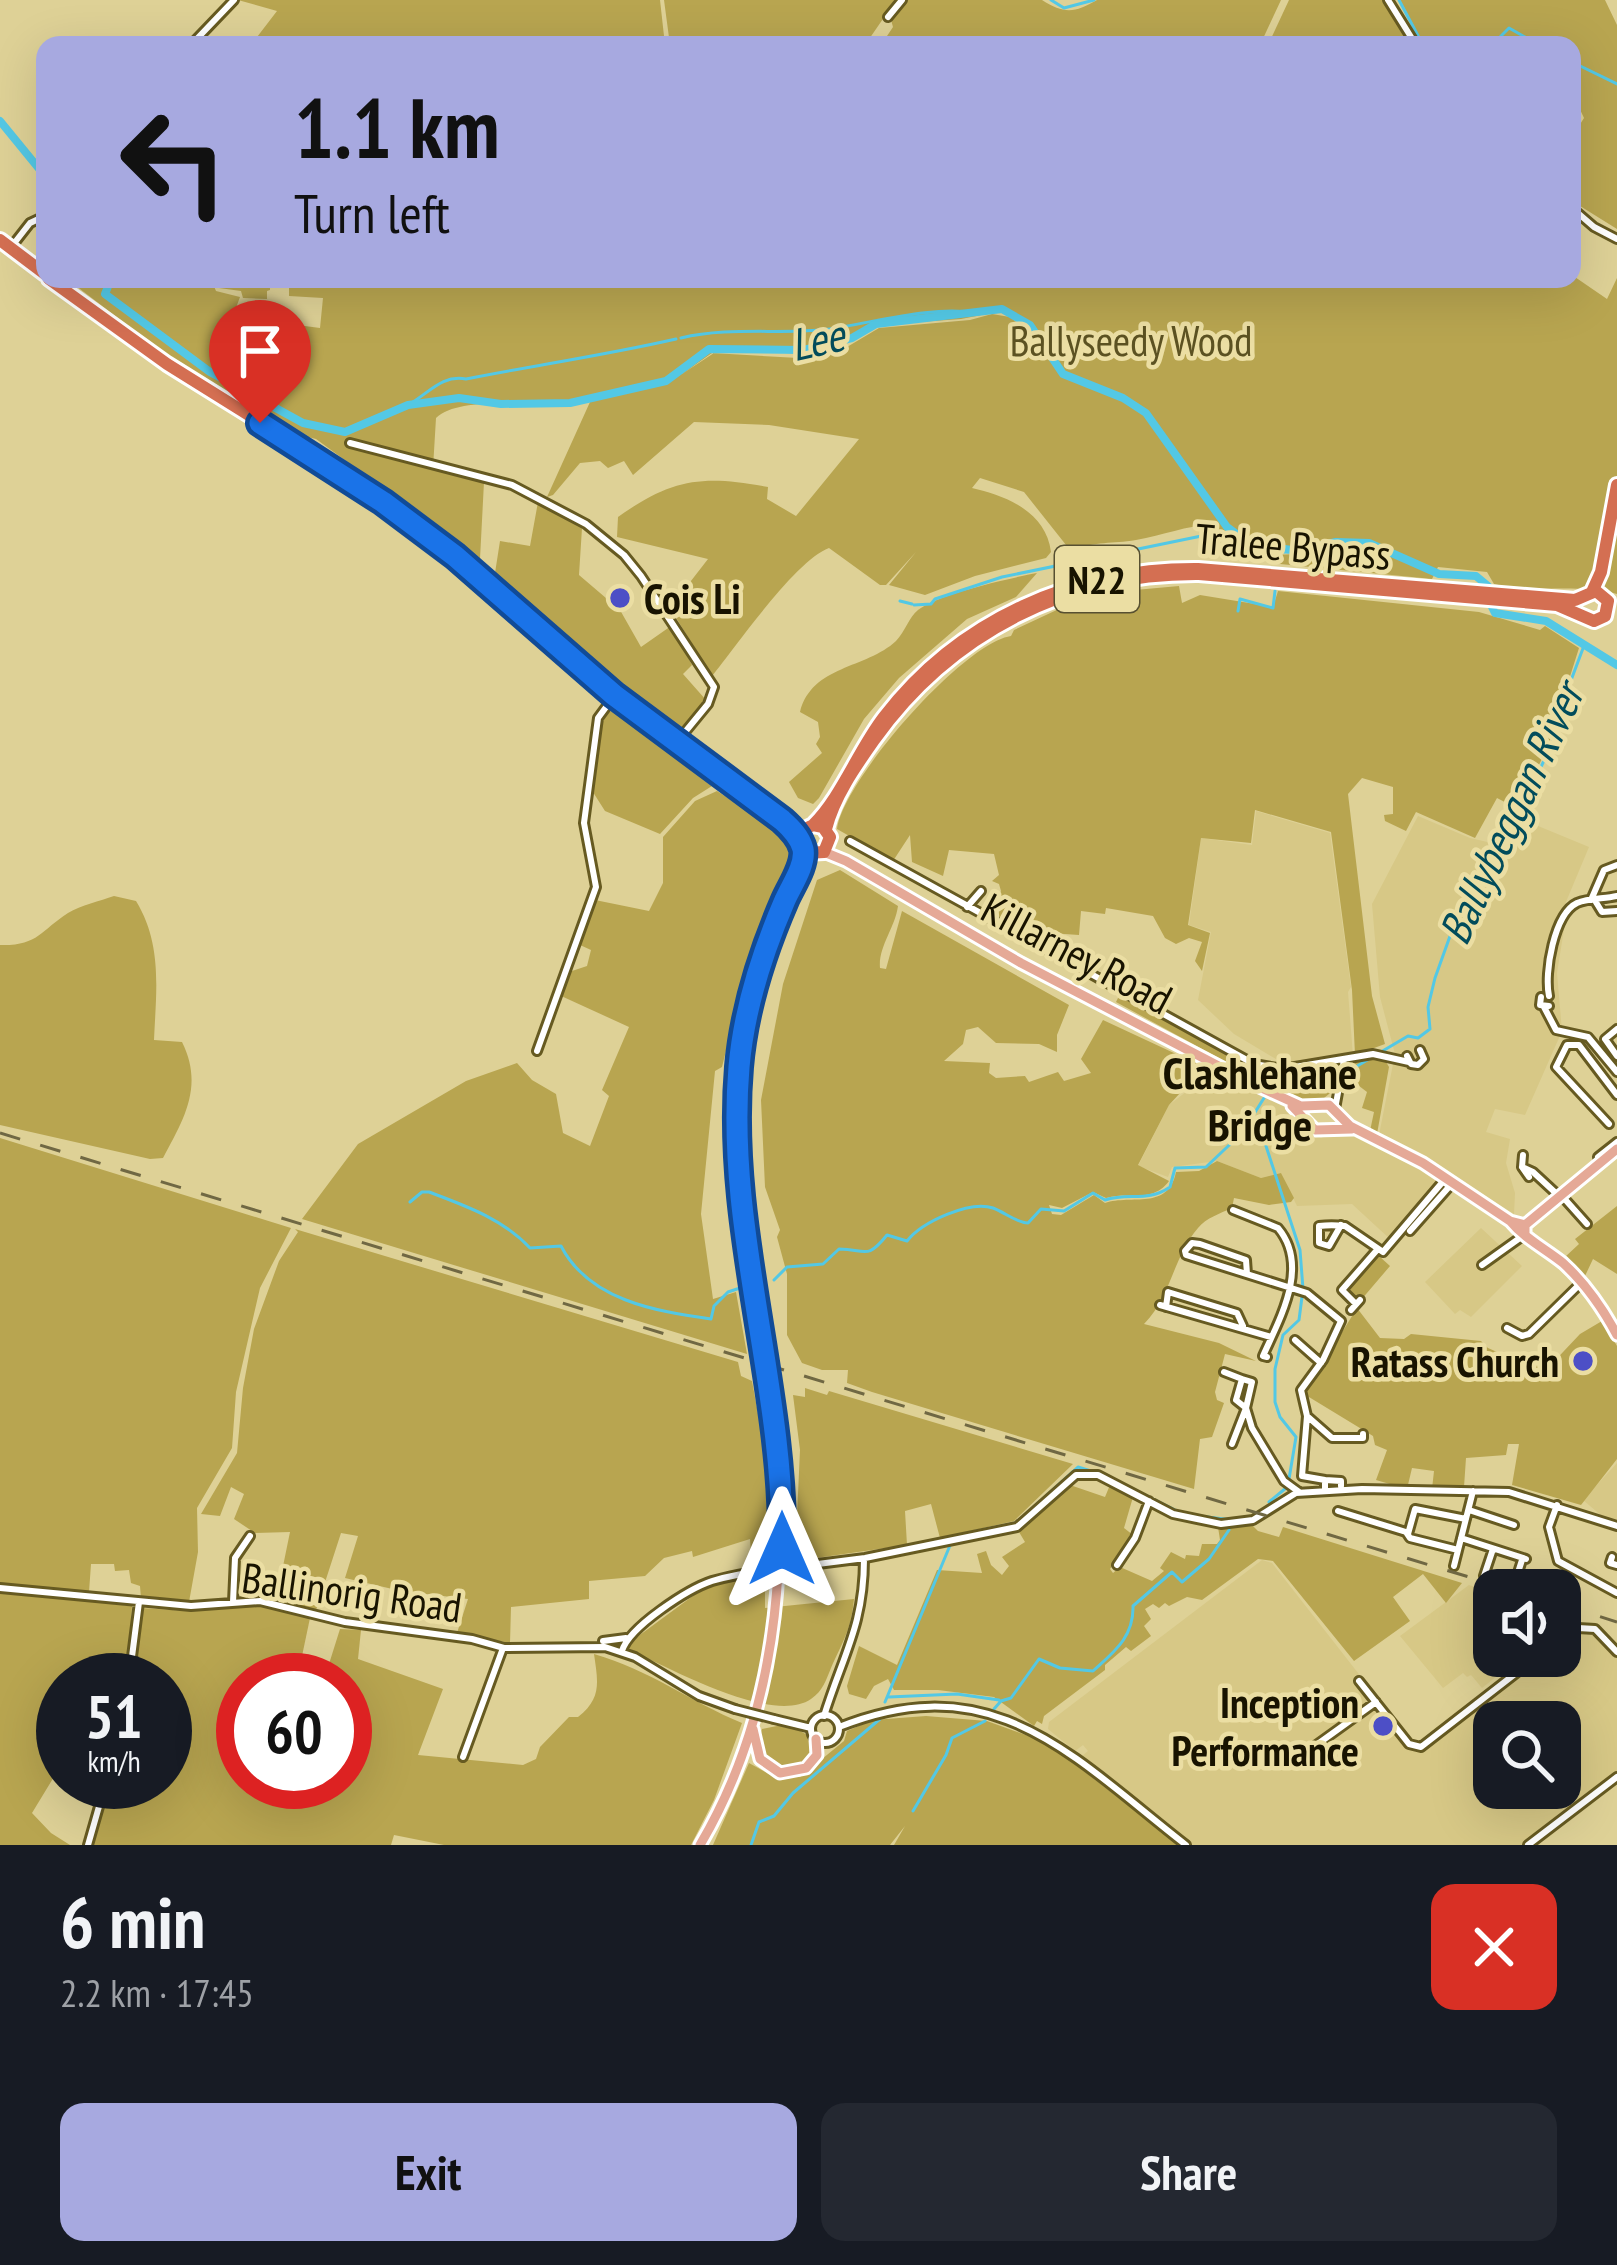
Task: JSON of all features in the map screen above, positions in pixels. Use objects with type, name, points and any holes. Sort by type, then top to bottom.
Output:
[{"type":"highway","points":[[4,245],[36,268]]},
{"type":"highway","points":[[64,288],[166,364],[383,502],[455,556],[676,744],[814,840]]},
{"type":"highway","points":[[1582,613],[1604,602],[1603,561],[1617,485]]},
{"type":"highway","name":"Tralee Bypass","points":[[814,840],[867,750],[922,683],[977,637],[1050,599],[1113,581],[1184,574],[1604,602]]},
{"type":"highway","name":"Tralee Bypass","points":[[1490,597],[1582,613]]},
{"type":"highway","name":"N22","points":[[1582,613],[1594,621],[1604,602]]},
{"type":"main road","name":"Killarney Road","points":[[814,840],[1021,963],[1280,1097],[1312,1106]]},
{"type":"main road","name":"Tralee Bypass","points":[[703,1845],[732,1795],[759,1708],[777,1633],[787,1548],[784,1462],[747,1209],[744,1070],[756,999],[814,840]]},
{"type":"main road","name":"Killarney Road","points":[[1280,1097],[1308,1122]]},
{"type":"main road","points":[[1358,1130],[1332,1127],[1319,1132],[1308,1122],[1312,1106],[1332,1110],[1523,1230],[1582,1282],[1617,1334]]},
{"type":"main road","points":[[1332,1110],[1332,1127]]},
{"type":"main road","points":[[1523,1230],[1616,1150]]},
{"type":"main road","name":"Tralee Bypass","points":[[703,1845],[738,1762],[776,1606],[782,1496],[771,1375]]},
{"type":"main road","points":[[753,1729],[760,1759],[780,1773],[806,1768],[817,1755],[814,1734]]},
{"type":"street","points":[[200,36],[234,0]]},
{"type":"street","points":[[889,17],[902,0]]},
{"type":"street","points":[[1388,0],[1410,36]]},
{"type":"street","points":[[1581,216],[1617,239]]},
{"type":"street","points":[[4,245],[36,223]]},
{"type":"street","points":[[350,442],[527,490],[586,524],[624,555],[714,687],[708,704],[676,744]]},
{"type":"street","points":[[537,1052],[596,887],[584,823],[598,718],[614,695]]},
{"type":"street","points":[[850,841],[1240,1059],[1283,1069],[1343,1068],[1379,1055],[1408,1059]]},
{"type":"street","points":[[1592,899],[1604,871],[1617,866]]},
{"type":"street","points":[[967,907],[981,891]]},
{"type":"street","points":[[1617,896],[1573,905],[1564,914],[1550,956],[1546,993],[1539,1001],[1556,1030],[1588,1037],[1615,1075],[1617,1095]]},
{"type":"street","points":[[1592,899],[1602,912],[1617,911]]},
{"type":"street","points":[[1616,1052],[1605,1039],[1617,1029]]},
{"type":"street","points":[[1609,1124],[1556,1067],[1567,1045],[1579,1045],[1615,1075]]},
{"type":"street","points":[[1332,1110],[1343,1068]]},
{"type":"street","points":[[1598,1157],[1616,1150]]},
{"type":"street","points":[[1523,1155],[1522,1167],[1529,1177]]},
{"type":"street","points":[[1522,1167],[1587,1224]]},
{"type":"street","points":[[1341,1225],[1384,1252],[1447,1183]]},
{"type":"street","points":[[1233,1210],[1266,1221],[1285,1235],[1298,1292]]},
{"type":"street","points":[[1410,1231],[1421,1213]]},
{"type":"street","points":[[1483,1265],[1523,1230]]},
{"type":"street","points":[[1247,1274],[1246,1260],[1200,1244],[1188,1245],[1185,1251],[1186,1255],[1298,1292],[1342,1322],[1301,1390],[1307,1416],[1302,1476],[1341,1481],[1341,1486]]},
{"type":"street","points":[[1342,1290],[1377,1250]]},
{"type":"street","points":[[1331,1280],[1355,1305]]},
{"type":"street","points":[[1507,1328],[1522,1336],[1529,1334],[1582,1282]]},
{"type":"street","points":[[1243,1326],[1237,1313],[1168,1292],[1163,1306],[1271,1337]]},
{"type":"street","points":[[1267,1357],[1263,1356],[1271,1337],[1298,1292]]},
{"type":"street","points":[[1295,1340],[1321,1363]]},
{"type":"street","points":[[1224,1372],[1242,1379],[1236,1400],[1246,1408],[1252,1428],[1284,1481],[1297,1489],[1509,1492],[1617,1526]]},
{"type":"street","points":[[1232,1444],[1246,1408]]},
{"type":"street","points":[[1307,1416],[1332,1438]]},
{"type":"street","points":[[1304,1437],[1363,1438],[1364,1434]]},
{"type":"street","points":[[794,1567],[865,1558],[1017,1527],[1076,1475],[1098,1475],[1183,1518],[1234,1524],[1264,1515],[1297,1489]]},
{"type":"street","points":[[1324,1491],[1325,1480]]},
{"type":"street","points":[[1454,1566],[1473,1491]]},
{"type":"street","points":[[1117,1565],[1136,1538],[1148,1502]]},
{"type":"street","points":[[1557,1504],[1550,1527],[1558,1562],[1617,1593]]},
{"type":"street","points":[[1408,1534],[1415,1509],[1514,1525]]},
{"type":"street","points":[[1338,1511],[1458,1550]]},
{"type":"street","points":[[233,1602],[235,1558],[250,1536]]},
{"type":"street","points":[[1461,1538],[1524,1559],[1520,1569]]},
{"type":"street","points":[[1486,1569],[1493,1549]]},
{"type":"street","points":[[824,1716],[857,1630],[864,1602],[865,1558]]},
{"type":"street","points":[[603,1641],[626,1638],[709,1582],[751,1572]]},
{"type":"street","name":"Ballinorig Road","points":[[0,1588],[191,1606],[273,1602],[345,1622],[472,1639],[504,1648],[590,1646],[622,1651],[699,1696],[814,1734]]},
{"type":"street","points":[[132,1653],[139,1602]]},
{"type":"street","points":[[1581,1628],[1595,1629],[1617,1652]]},
{"type":"street","points":[[622,1651],[626,1638]]},
{"type":"street","points":[[463,1757],[504,1648]]},
{"type":"street","points":[[1359,1681],[1409,1744],[1421,1747],[1511,1677]]},
{"type":"street","points":[[1301,1756],[1376,1702]]},
{"type":"street","points":[[839,1726],[832,1717],[824,1716],[814,1721],[814,1734],[832,1742],[839,1726],[873,1713],[915,1706],[992,1714],[1052,1741],[1186,1845]]},
{"type":"street","points":[[1528,1845],[1617,1777]]},
{"type":"street","points":[[88,1845],[98,1809]]},
{"type":"shaded area","points":[[1256,811],[1330,833],[1351,987],[1353,1056],[1286,1065],[1234,1034],[1198,1000],[1211,932],[1189,925],[1201,838],[1252,845]]},
{"type":"shaded area","points":[[1418,816],[1470,838],[1509,847],[1526,821],[1589,847],[1563,909],[1566,917],[1557,973],[1562,1031],[1525,1115],[1495,1109],[1486,1132],[1510,1139],[1506,1163],[1515,1193],[1514,1214],[1412,1150],[1379,1135],[1395,1054],[1380,997],[1372,904]]},
{"type":"shaded area","points":[[1213,1071],[1293,1110],[1306,1130],[1321,1138],[1336,1131],[1360,1137],[1438,1179],[1390,1239],[1352,1204],[1297,1206],[1281,1173],[1261,1178],[1217,1161],[1172,1167],[1168,1177],[1138,1166],[1169,1105]]},
{"type":"shaded area","points":[[1481,1228],[1522,1266],[1471,1317],[1460,1310],[1455,1314],[1425,1282]]},
{"type":"shaded area","points":[[1617,1463],[1617,1520],[1603,1517],[1583,1500]]},
{"type":"shaded area","points":[[1262,1560],[1272,1563],[1412,1742],[1419,1744],[1473,1703],[1473,1809],[1572,1809],[1524,1845],[1188,1845],[1082,1756],[1088,1751],[1083,1745],[1075,1751],[1048,1729],[1049,1722]]},
{"type":"shaded area","points":[[1473,1586],[1473,1677],[1496,1677],[1482,1688],[1463,1673],[1443,1688],[1400,1636]]},
{"type":"shaded area","points":[[1581,1626],[1603,1631],[1617,1649],[1617,1775],[1581,1802],[1581,1701],[1475,1701],[1507,1677],[1581,1677]]},
{"type":"green space","points":[[238,0],[660,0],[664,36],[258,36],[277,11]]},
{"type":"green space","points":[[664,0],[896,0],[871,36],[669,36]]},
{"type":"green space","points":[[907,0],[1042,0],[1069,10],[1097,0],[1281,0],[1264,36],[887,36],[893,27],[891,20]]},
{"type":"green space","points":[[1289,0],[1383,0],[1408,36],[1272,36]]},
{"type":"green space","points":[[1400,0],[1605,0],[1617,25],[1617,229],[1581,207],[1581,36],[1419,36]]},
{"type":"green space","name":"Ballyseedy Wood","points":[[1617,278],[1617,594],[1510,587],[1494,584],[1487,572],[1438,567],[1432,579],[1270,563],[1271,555],[1299,554],[1300,546],[1242,553],[1213,524],[1070,550],[1024,492],[980,478],[972,488],[1011,501],[1033,516],[1048,538],[1051,552],[1046,558],[925,595],[889,585],[916,552],[886,585],[880,585],[829,548],[784,586],[712,676],[670,608],[708,559],[617,537],[618,517],[672,487],[706,481],[768,487],[767,499],[796,516],[859,439],[769,425],[694,422],[633,475],[624,461],[608,468],[600,461],[580,463],[547,497],[590,402],[486,404],[449,410],[436,418],[433,468],[484,482],[480,559],[316,439],[296,434],[170,358],[79,288],[215,288],[240,297],[233,316],[261,330],[282,323],[320,328],[323,298],[289,296],[289,288],[1581,288],[1581,281],[1607,299]],"holes":[[[997,312],[1011,315],[1023,327],[1010,317],[992,314],[879,328],[847,347],[798,358],[714,353],[720,349],[802,354],[840,346],[877,325]]]},
{"type":"green space","points":[[219,288],[270,288],[267,299],[243,298],[241,291]]},
{"type":"green space","points":[[538,502],[582,528],[579,575],[620,610],[641,647],[671,626],[692,665],[683,674],[706,700],[681,731],[674,731],[495,573],[500,541],[530,546]]},
{"type":"green space","points":[[1037,573],[1016,597],[967,619],[899,678],[864,719],[819,798],[813,804],[798,798],[789,782],[822,753],[816,744],[818,722],[800,712],[816,685],[884,650],[928,604]]},
{"type":"green space","points":[[1179,586],[1182,603],[1200,595],[1273,607],[1278,591],[1479,612],[1540,630],[1545,626],[1579,648],[1548,746],[1518,809],[1497,798],[1475,838],[1416,812],[1406,831],[1385,821],[1384,815],[1393,814],[1393,787],[1362,778],[1348,794],[1372,996],[1385,1044],[1355,1055],[1352,990],[1331,832],[1255,810],[1251,843],[1201,838],[1188,925],[1210,933],[1202,971],[1195,961],[1202,942],[1189,938],[1176,944],[1165,938],[1153,916],[1106,908],[1105,914],[1081,911],[1079,935],[1050,933],[1049,946],[986,911],[1001,891],[992,881],[999,875],[994,854],[949,850],[943,876],[912,862],[910,835],[893,861],[837,829],[844,807],[882,749],[964,662],[1014,630],[1091,594]]},
{"type":"green space","points":[[611,711],[712,786],[693,798],[660,834],[605,811],[591,789],[601,717]]},
{"type":"green space","points":[[717,791],[793,840],[796,851],[748,962],[722,1067],[715,1071],[701,1214],[713,1299],[736,1292],[747,1354],[302,1219],[358,1144],[466,1081],[517,1063],[532,1080],[556,1094],[563,1133],[590,1146],[609,1096],[602,1090],[629,1027],[559,995],[569,972],[587,966],[591,950],[580,945],[595,900],[649,911],[663,883],[663,837],[695,801]]},
{"type":"green space","points":[[840,870],[898,906],[880,968],[886,969],[902,911],[1069,1005],[1057,1035],[1057,1052],[1039,1044],[996,1043],[978,1027],[966,1030],[963,1044],[944,1061],[990,1063],[989,1073],[996,1078],[1025,1076],[1029,1082],[1058,1072],[1064,1081],[1091,1073],[1081,1059],[1103,1020],[1204,1067],[1169,1105],[1138,1165],[1169,1181],[1162,1188],[1148,1195],[1106,1198],[1093,1192],[1062,1208],[1049,1205],[1052,1214],[1061,1215],[1094,1195],[1105,1203],[1157,1197],[1172,1184],[1176,1172],[1199,1171],[1217,1161],[1261,1178],[1281,1173],[1294,1198],[1291,1202],[1269,1205],[1234,1198],[1232,1208],[1201,1224],[1144,1324],[1219,1343],[1256,1361],[1225,1354],[1215,1392],[1224,1403],[1212,1437],[1200,1439],[1194,1489],[872,1392],[847,1383],[848,1370],[822,1370],[802,1363],[787,1335],[787,1274],[777,1237],[780,1230],[765,1187],[761,1100],[783,984],[817,880]]},
{"type":"green space","points":[[114,896],[136,901],[150,935],[156,969],[154,1040],[182,1042],[191,1073],[189,1102],[163,1158],[0,1125],[0,945],[31,940],[73,910]]},
{"type":"green space","points":[[1120,994],[1255,1066],[1286,1071],[1335,1065],[1339,1086],[1305,1105],[1116,1002]]},
{"type":"green space","points":[[1373,1057],[1385,1060],[1389,1067],[1377,1134],[1370,1131],[1374,1112],[1362,1108],[1367,1092],[1346,1076],[1352,1064]]},
{"type":"green space","points":[[0,1138],[291,1228],[260,1288],[236,1392],[232,1448],[197,1508],[198,1552],[189,1602],[141,1598],[140,1586],[131,1583],[129,1570],[115,1571],[114,1564],[91,1564],[89,1592],[0,1584]]},
{"type":"green space","points":[[1617,1206],[1617,1274],[1593,1259],[1585,1276],[1565,1257],[1579,1244],[1575,1239]]},
{"type":"green space","points":[[295,1229],[738,1362],[741,1376],[752,1381],[764,1450],[771,1519],[769,1565],[752,1567],[750,1539],[693,1557],[692,1551],[664,1558],[645,1576],[589,1581],[589,1599],[511,1607],[510,1643],[457,1633],[468,1599],[345,1578],[358,1536],[341,1533],[316,1610],[273,1600],[272,1575],[281,1576],[290,1532],[255,1533],[234,1519],[244,1494],[231,1487],[220,1516],[201,1514],[237,1453],[254,1329],[279,1261],[298,1232]]},
{"type":"green space","points":[[1379,1256],[1390,1266],[1361,1300],[1352,1299],[1347,1289]]},
{"type":"green space","points":[[1357,1308],[1380,1338],[1404,1339],[1411,1334],[1481,1341],[1522,1363],[1547,1369],[1580,1334],[1602,1321],[1617,1346],[1617,1459],[1581,1505],[1512,1485],[1519,1444],[1508,1444],[1506,1455],[1466,1458],[1464,1487],[1432,1489],[1434,1471],[1412,1468],[1407,1489],[1376,1480],[1387,1450],[1375,1445],[1373,1436],[1304,1394]]},
{"type":"green space","points":[[805,1388],[827,1395],[829,1391],[1073,1464],[1014,1521],[940,1538],[931,1504],[905,1511],[907,1545],[795,1561],[800,1450],[793,1395],[805,1397]]},
{"type":"green space","points":[[1070,1485],[1105,1497],[1110,1485],[1133,1497],[1124,1528],[1133,1535],[1110,1569],[1113,1573],[1120,1567],[1152,1581],[1164,1571],[1160,1568],[1171,1552],[1185,1559],[1186,1555],[1199,1556],[1202,1544],[1220,1540],[1218,1527],[1252,1525],[1279,1537],[1283,1527],[1462,1583],[1446,1603],[1423,1574],[1393,1597],[1410,1621],[1354,1661],[1273,1561],[1258,1559],[1202,1600],[1187,1597],[1169,1606],[1153,1604],[1145,1609],[1151,1619],[1144,1626],[1151,1636],[1131,1651],[1126,1647],[1105,1670],[1034,1726],[994,1697],[894,1690],[888,1679],[874,1686],[866,1699],[849,1694],[859,1646],[897,1665],[937,1570],[982,1573],[977,1554],[986,1551],[991,1565],[1002,1575],[1009,1566],[1002,1557],[1025,1542],[1019,1532]]},
{"type":"green space","points":[[765,1576],[765,1608],[854,1599],[843,1642],[824,1685],[811,1699],[794,1705],[747,1700],[629,1650],[629,1643],[709,1584]]},
{"type":"green space","points":[[0,1592],[132,1606],[129,1653],[36,1653],[36,1806],[32,1813],[70,1845],[0,1845]]},
{"type":"green space","points":[[260,1605],[310,1618],[303,1653],[216,1653],[216,1809],[372,1809],[372,1664],[443,1689],[418,1755],[523,1765],[536,1759],[540,1747],[569,1717],[578,1717],[595,1696],[594,1654],[633,1668],[742,1723],[714,1800],[691,1845],[444,1845],[394,1835],[391,1845],[93,1845],[102,1809],[192,1809],[192,1653],[137,1653],[141,1608],[188,1611]]},
{"type":"green space","points":[[340,1629],[361,1630],[359,1653],[332,1653]]},
{"type":"green space","points":[[926,1716],[987,1721],[1048,1743],[1179,1845],[894,1845],[905,1826],[890,1845],[713,1845],[749,1763],[769,1774],[800,1777],[844,1741],[847,1731],[873,1720]]},
{"type":"green space","points":[[782,1725],[802,1732],[816,1747],[798,1766],[778,1767],[763,1754],[762,1729]]},
{"type":"waterway","points":[[1051,0],[1064,8],[1094,0]]},
{"type":"waterway","points":[[1399,0],[1418,36]]},
{"type":"waterway","points":[[1501,36],[1509,28],[1523,36]]},
{"type":"waterway","points":[[1581,66],[1617,84]]},
{"type":"waterway","name":"Lee","points":[[0,121],[36,165]]},
{"type":"waterway","name":"Lee","points":[[107,288],[105,294],[210,372],[303,423],[345,432],[408,405],[459,398],[501,404],[570,403],[666,381],[709,349],[804,350],[852,338],[876,324],[1002,309],[1030,325],[1063,374],[1123,398],[1146,413],[1227,527],[1250,544],[1298,551],[1336,542],[1369,543],[1439,574],[1476,576],[1488,586]]},
{"type":"waterway","points":[[681,338],[821,330],[939,311],[978,313]]},
{"type":"waterway","points":[[408,405],[450,379],[676,339]]},
{"type":"waterway","points":[[914,605],[931,604],[1002,577],[1216,533],[1242,555],[1298,551]]},
{"type":"waterway","points":[[1238,611],[1240,599],[1273,608],[1275,591]]},
{"type":"waterway","points":[[900,601],[912,604]]},
{"type":"waterway","name":"Lee","points":[[1492,607],[1495,613],[1546,621],[1617,665]]},
{"type":"waterway","name":"Ballybeggan River","points":[[1272,1086],[1289,1078],[1347,1072],[1408,1036],[1418,1038],[1430,1029],[1428,1007],[1435,978],[1459,911],[1498,834],[1523,805],[1557,733],[1585,643]]},
{"type":"waterway","points":[[774,1280],[787,1267],[823,1264],[839,1249],[870,1251],[887,1235],[907,1241],[935,1220],[972,1207],[993,1208],[1028,1223],[1041,1209],[1064,1211],[1093,1193],[1105,1200],[1162,1192],[1170,1187],[1175,1168],[1206,1167],[1242,1133],[1264,1098]]},
{"type":"waterway","name":"Ballybeggan River","points":[[1247,1126],[1265,1143],[1300,1250],[1299,1320],[1283,1335],[1275,1369],[1275,1402],[1296,1437],[1289,1479]]},
{"type":"waterway","points":[[410,1202],[429,1192],[496,1221],[530,1248],[561,1246],[588,1279],[646,1307],[711,1319],[714,1306],[728,1292],[743,1287]]},
{"type":"waterway","name":"Ballybeggan River","points":[[954,1536],[1016,1523],[1078,1467],[1094,1472]]},
{"type":"waterway","name":"Ballybeggan River","points":[[1103,1474],[1181,1513]]},
{"type":"waterway","name":"Ballybeggan River","points":[[1269,1502],[1286,1488]]},
{"type":"waterway","name":"Ballybeggan River","points":[[1190,1515],[1233,1520]]},
{"type":"waterway","points":[[994,1709],[1011,1698],[1039,1659],[1060,1668],[1093,1671],[1126,1635],[1133,1606],[1172,1572],[1182,1582],[1209,1559],[1229,1530]]},
{"type":"waterway","name":"Ballybeggan River","points":[[885,1702],[951,1543]]},
{"type":"waterway","points":[[889,1697],[957,1694],[999,1700]]},
{"type":"waterway","name":"Ballybeggan River","points":[[751,1845],[759,1822],[774,1816],[793,1793],[880,1719]]},
{"type":"waterway","points":[[913,1811],[952,1738],[985,1721]]},
{"type":"railway","points":[[0,1133],[1473,1578]]},
{"type":"railway","points":[[1581,1611],[1617,1622]]},
{"type":"place","name":"Cois Li","points":[[620,598]]},
{"type":"place","name":"Ratass Church","points":[[1583,1361]]},
{"type":"place","name":"Inception Performance","points":[[1383,1726]]},
{"type":"district","name":"Clashlehane Bridge","points":[[1260,1098]]},
{"type":"route","points":[[260,423],[383,502],[455,556],[614,695],[782,820],[800,841],[802,861],[755,981],[747,1015],[736,1127],[741,1206],[778,1446],[782,1549]]}]
